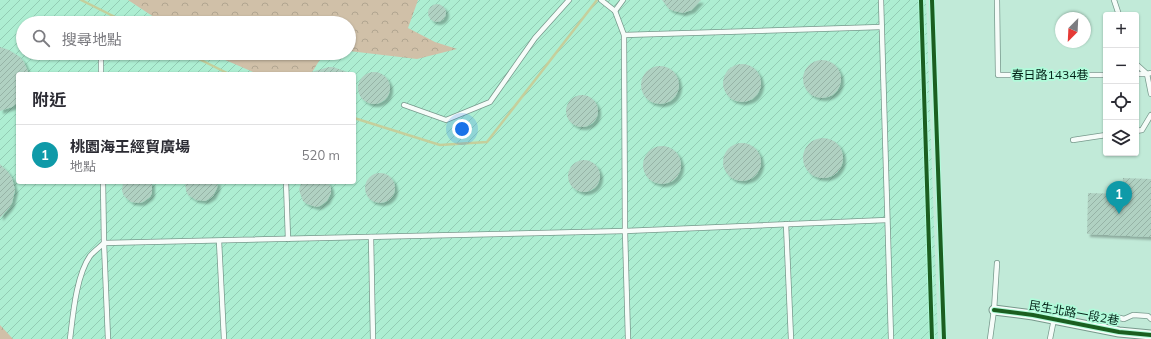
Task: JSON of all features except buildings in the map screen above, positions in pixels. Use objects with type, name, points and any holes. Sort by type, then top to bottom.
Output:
[{"type":"street","name":"民生北路一段2巷","points":[[994,310],[1033,315],[1104,329],[1118,336],[1151,335]]},
{"type":"lane","points":[[404,105],[446,120],[490,102],[535,38],[569,0]]},
{"type":"lane","points":[[602,0],[614,11],[624,35],[624,231],[628,339]]},
{"type":"lane","points":[[614,11],[624,0]]},
{"type":"lane","points":[[880,0],[891,339]]},
{"type":"lane","name":"春日路1434巷","points":[[997,0],[998,75],[1103,75]]},
{"type":"lane","points":[[1114,0],[1118,12]]},
{"type":"lane","points":[[624,35],[881,27]]},
{"type":"lane","points":[[101,60],[101,72]]},
{"type":"lane","points":[[1139,66],[1149,74],[1151,94]]},
{"type":"lane","points":[[1139,130],[1142,130],[1151,115]]},
{"type":"lane","points":[[1073,140],[1103,135]]},
{"type":"lane","points":[[103,184],[108,339]]},
{"type":"lane","points":[[286,184],[288,239]]},
{"type":"lane","points":[[70,339],[76,298],[83,269],[91,255],[104,243],[624,231],[887,220]]},
{"type":"lane","points":[[786,224],[791,339]]},
{"type":"lane","points":[[371,237],[374,339]]},
{"type":"lane","points":[[220,241],[224,339]]},
{"type":"lane","points":[[990,339],[994,310],[997,263]]},
{"type":"lane","points":[[1104,329],[1104,321],[1116,317],[1124,319],[1133,315],[1148,316],[1151,319]]},
{"type":"lane","points":[[1050,339],[1054,319]]},
{"type":"shaded area","points":[[0,0],[926,0],[938,339],[0,339]]},
{"type":"green space","points":[[128,0],[418,0],[408,28],[435,42],[457,49],[417,59],[356,52],[356,16],[152,16]]},
{"type":"green space","points":[[225,60],[320,60],[312,72],[253,72]]},
{"type":"green space","points":[[0,325],[13,339],[0,339]]},
{"type":"waterway","points":[[81,0],[113,16]]},
{"type":"waterway","points":[[356,119],[440,145],[487,142],[597,0]]},
{"type":"waterway","points":[[201,60],[225,72]]},
{"type":"cycle path","points":[[921,0],[932,339]]},
{"type":"cycle path","points":[[932,0],[944,339]]},
{"type":"cycle path","points":[[994,310],[1033,315],[1119,332],[1151,335]]},
{"type":"place","name":"桃園海王經貿廣場","points":[[1119,214]]}]
